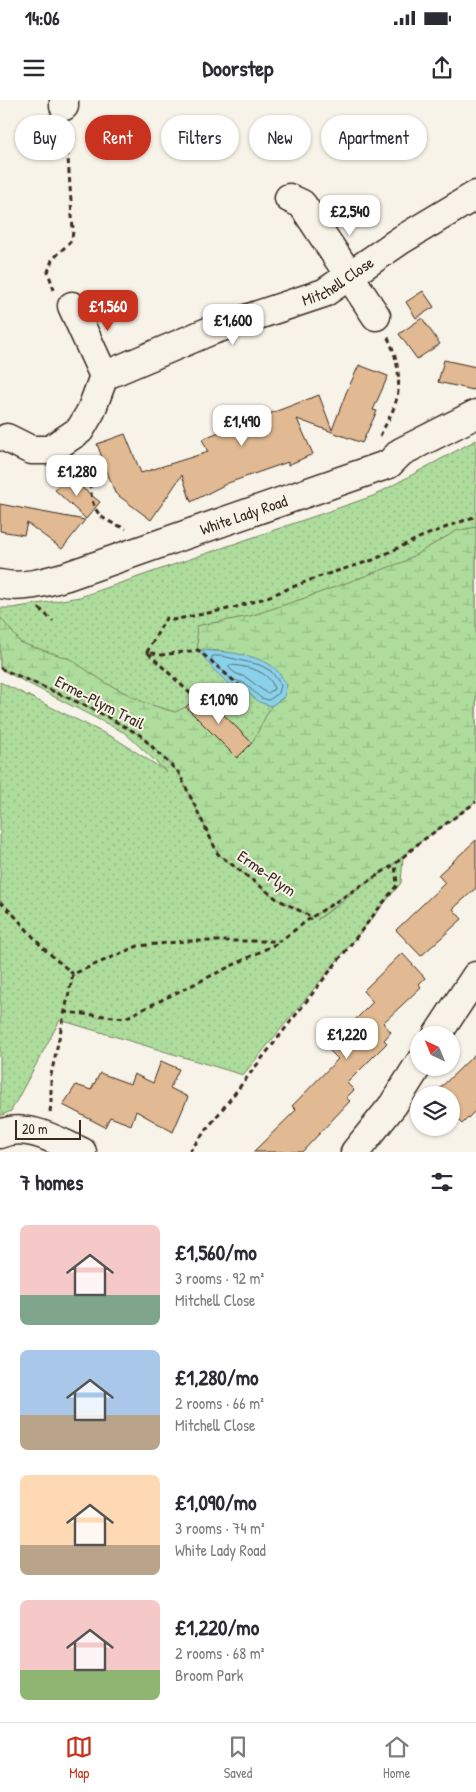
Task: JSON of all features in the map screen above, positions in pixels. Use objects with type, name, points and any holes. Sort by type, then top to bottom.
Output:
[{"type":"street","name":"Mitchell Close","points":[[104,376],[210,331],[324,293],[400,240],[476,195]]},
{"type":"street","points":[[289,198],[302,204],[376,316]]},
{"type":"street","points":[[6,438],[31,450],[50,450],[80,430],[91,411],[104,376],[72,306]]},
{"type":"street","name":"White Lady Road","points":[[0,584],[7,586],[44,582],[67,576],[389,464],[401,452],[476,414]]},
{"type":"street","points":[[443,1026],[476,976]]},
{"type":"street","points":[[355,1152],[393,1105],[411,1076]]},
{"type":"street","points":[[0,1134],[8,1130],[37,1132],[82,1152]]},
{"type":"path","points":[[64,103],[73,230],[72,240],[52,260],[48,272],[59,302],[72,306]]},
{"type":"path","points":[[376,316],[390,340],[397,363],[399,381],[396,401],[379,438],[389,464]]},
{"type":"path","points":[[64,441],[68,462],[83,472],[91,487],[93,505],[100,516],[128,530],[133,542],[140,539],[144,550]]},
{"type":"path","points":[[147,652],[166,618],[173,620],[233,608],[262,599],[318,577],[373,560],[421,536],[476,516]]},
{"type":"path","points":[[147,652],[162,654],[198,650],[241,687]]},
{"type":"path","points":[[147,652],[195,698]]},
{"type":"path","name":"Erme-Plym Trail","points":[[0,668],[91,708],[140,735],[179,773],[218,854]]},
{"type":"path","points":[[64,1012],[125,1018],[280,941],[312,917],[394,864],[419,843],[476,802]]},
{"type":"path","name":"Erme-Plym","points":[[218,854],[277,898],[312,917]]},
{"type":"path","points":[[189,1152],[397,885],[394,864]]},
{"type":"path","points":[[0,902],[43,948],[73,974]]},
{"type":"path","points":[[73,974],[138,946],[186,941],[280,941]]},
{"type":"path","points":[[45,1135],[51,1104],[50,1076],[73,974]]},
{"type":"green space","points":[[476,440],[476,795],[317,920],[403,857],[401,883],[243,1075],[60,1020],[11,1111],[0,1116],[0,682],[116,739],[167,772],[125,733],[0,669],[0,608],[12,608],[80,597],[373,496]]},
{"type":"green space","points":[[476,527],[476,802],[419,843],[394,864],[312,917],[277,899],[218,854],[179,773],[140,735],[91,708],[0,668],[0,617],[21,643],[70,659],[106,683],[145,703],[175,712],[186,707],[237,758],[252,743],[271,706],[284,697],[223,651],[198,650],[196,626],[250,616],[305,598],[403,562],[456,531]]},
{"type":"water","points":[[198,650],[246,655],[272,666],[287,685],[284,697],[271,706],[259,702],[241,687],[229,684],[213,669]]},
{"type":"building","points":[[423,291],[434,307],[416,318],[406,302]]},
{"type":"building","points":[[422,318],[440,344],[417,359],[399,334]]},
{"type":"building","points":[[444,360],[476,367],[476,380],[473,390],[438,382]]},
{"type":"building","points":[[359,365],[388,376],[373,410],[377,411],[362,443],[297,419],[313,454],[288,465],[288,462],[228,483],[191,502],[182,475],[151,520],[115,493],[97,444],[125,434],[141,473],[208,452],[202,439],[268,412],[269,414],[319,395],[332,430]]},
{"type":"building","points":[[66,475],[100,502],[86,519],[55,490]]},
{"type":"building","points":[[0,504],[85,520],[62,549],[27,523],[24,535],[0,531]]},
{"type":"building","points":[[201,692],[252,743],[237,758],[186,707]]},
{"type":"building","points":[[476,840],[476,888],[453,909],[462,919],[421,956],[396,930],[445,883],[438,875]]},
{"type":"building","points":[[402,953],[425,978],[419,984],[421,987],[383,1023],[391,1032],[384,1040],[387,1043],[347,1083],[354,1090],[346,1098],[350,1101],[302,1152],[253,1152],[296,1110],[292,1106],[338,1059],[327,1048],[373,1002],[363,991]]},
{"type":"building","points":[[476,1053],[476,1110],[462,1124],[460,1122],[460,1086],[442,1086],[452,1076],[460,1076],[460,1069]]},
{"type":"building","points":[[161,1061],[179,1069],[170,1088],[188,1097],[173,1132],[136,1111],[131,1125],[110,1117],[105,1127],[63,1105],[76,1085],[91,1090],[100,1073],[130,1084],[134,1074],[153,1083]]}]
